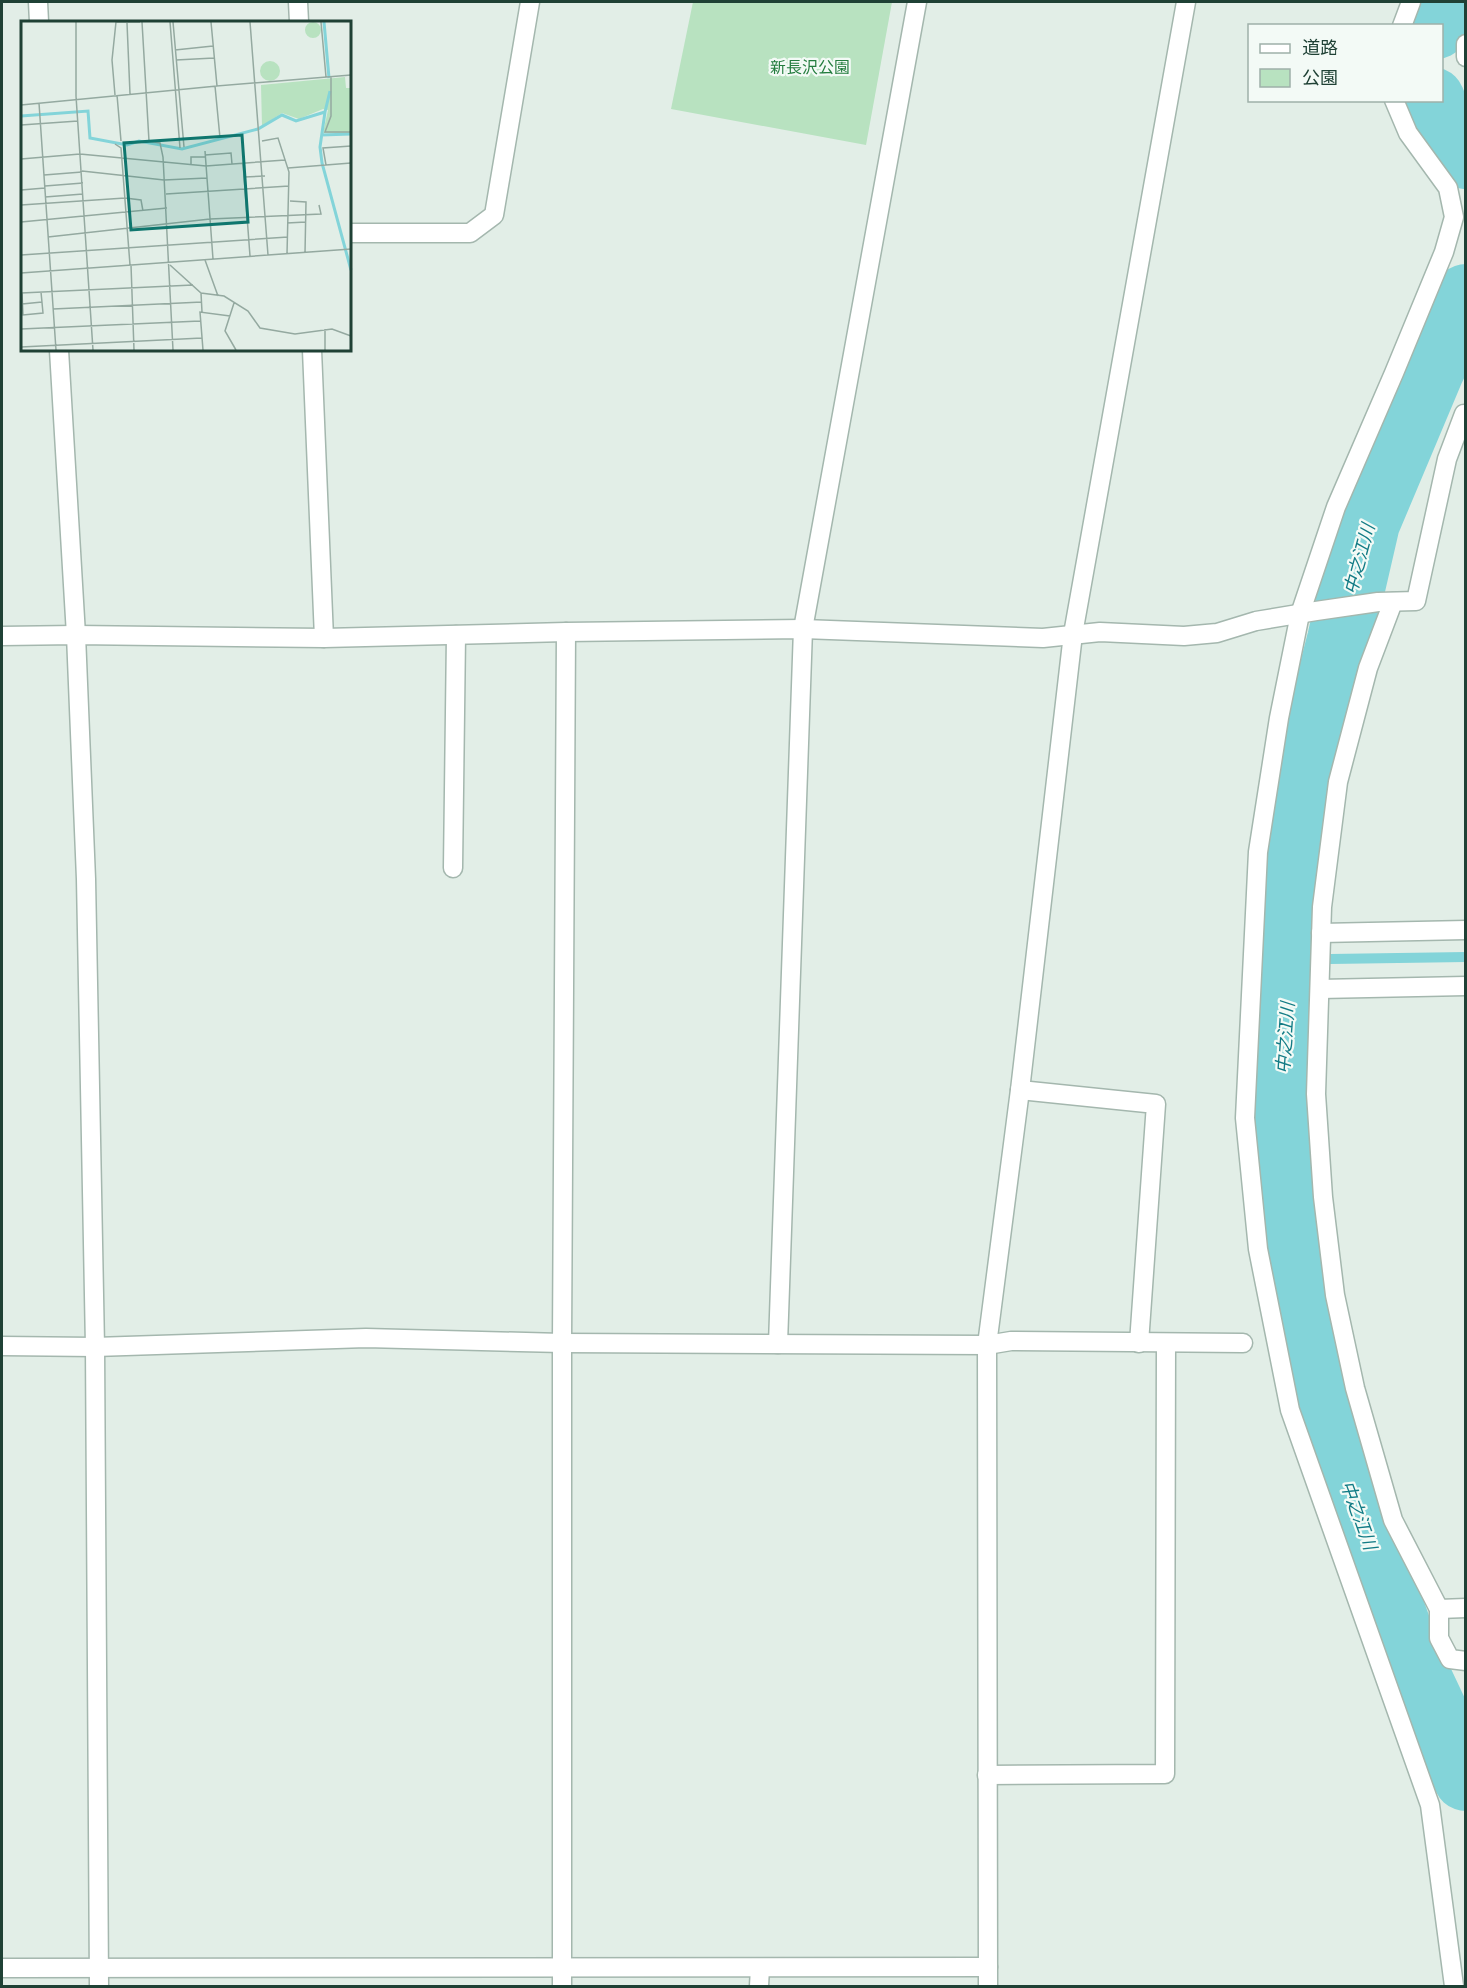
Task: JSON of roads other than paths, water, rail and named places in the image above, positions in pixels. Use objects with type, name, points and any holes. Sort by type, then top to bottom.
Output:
[{"type":"street","points":[[38,2],[39,21]]},
{"type":"street","points":[[298,2],[299,21]]},
{"type":"street","points":[[351,233],[470,233],[494,215],[530,2]]},
{"type":"street","points":[[778,1344],[803,629],[917,2]]},
{"type":"street","points":[[988,1986],[987,1345],[1020,1090],[1073,634],[1186,2]]},
{"type":"street","points":[[1403,24],[1411,2]]},
{"type":"street","points":[[1466,44],[1466,57]]},
{"type":"street","points":[[1395,102],[1408,133],[1448,188],[1454,217],[1431,285],[1336,507],[1279,718],[1258,852],[1245,1118],[1258,1249],[1290,1410],[1430,1805],[1454,1986]]},
{"type":"street","points":[[59,351],[76,635],[86,879],[95,1347],[99,1986]]},
{"type":"street","points":[[312,351],[324,638]]},
{"type":"street","points":[[2,636],[324,638],[803,629],[1043,638],[1100,632],[1184,636],[1217,633],[1256,621],[1308,612],[1385,602],[1416,601],[1447,459],[1465,412]]},
{"type":"street","points":[[1385,602],[1338,782],[1322,907],[1316,1094],[1323,1197],[1335,1295],[1355,1388],[1393,1520],[1439,1609],[1440,1638],[1450,1659],[1466,1661]]},
{"type":"street","points":[[562,1977],[562,1343],[566,632]]},
{"type":"street","points":[[453,868],[456,635]]},
{"type":"street","points":[[1321,933],[1466,930]]},
{"type":"street","points":[[1320,989],[1466,986]]},
{"type":"street","points":[[1020,1090],[1156,1104],[1139,1343]]},
{"type":"street","points":[[2,1346],[95,1347],[366,1338],[562,1343],[987,1345],[1011,1341],[1242,1343]]},
{"type":"street","points":[[987,1775],[1165,1774],[1167,1342]]},
{"type":"street","points":[[1439,1609],[1466,1608]]},
{"type":"street","points":[[2,1968],[99,1967],[562,1977],[760,1968],[988,1967]]},
{"type":"street","points":[[759,1986],[760,1968]]},
{"type":"waterway","name":"中之江川","points":[[1437,24],[1444,2]]},
{"type":"waterway","name":"中之江川","points":[[1433,102],[1445,131],[1466,156]]},
{"type":"waterway","name":"中之江川","points":[[1466,297],[1431,371],[1367,523],[1302,787],[1282,1083],[1287,1188],[1331,1438],[1408,1655],[1466,1778]]},
{"type":"waterway","points":[[1330,959],[1466,957]]},
{"type":"waterway","name":"中之江川","points":[[1402,1638],[1409,1637]]},
{"type":"park label","name":"新長沢公園","points":[[810,67]]}]
